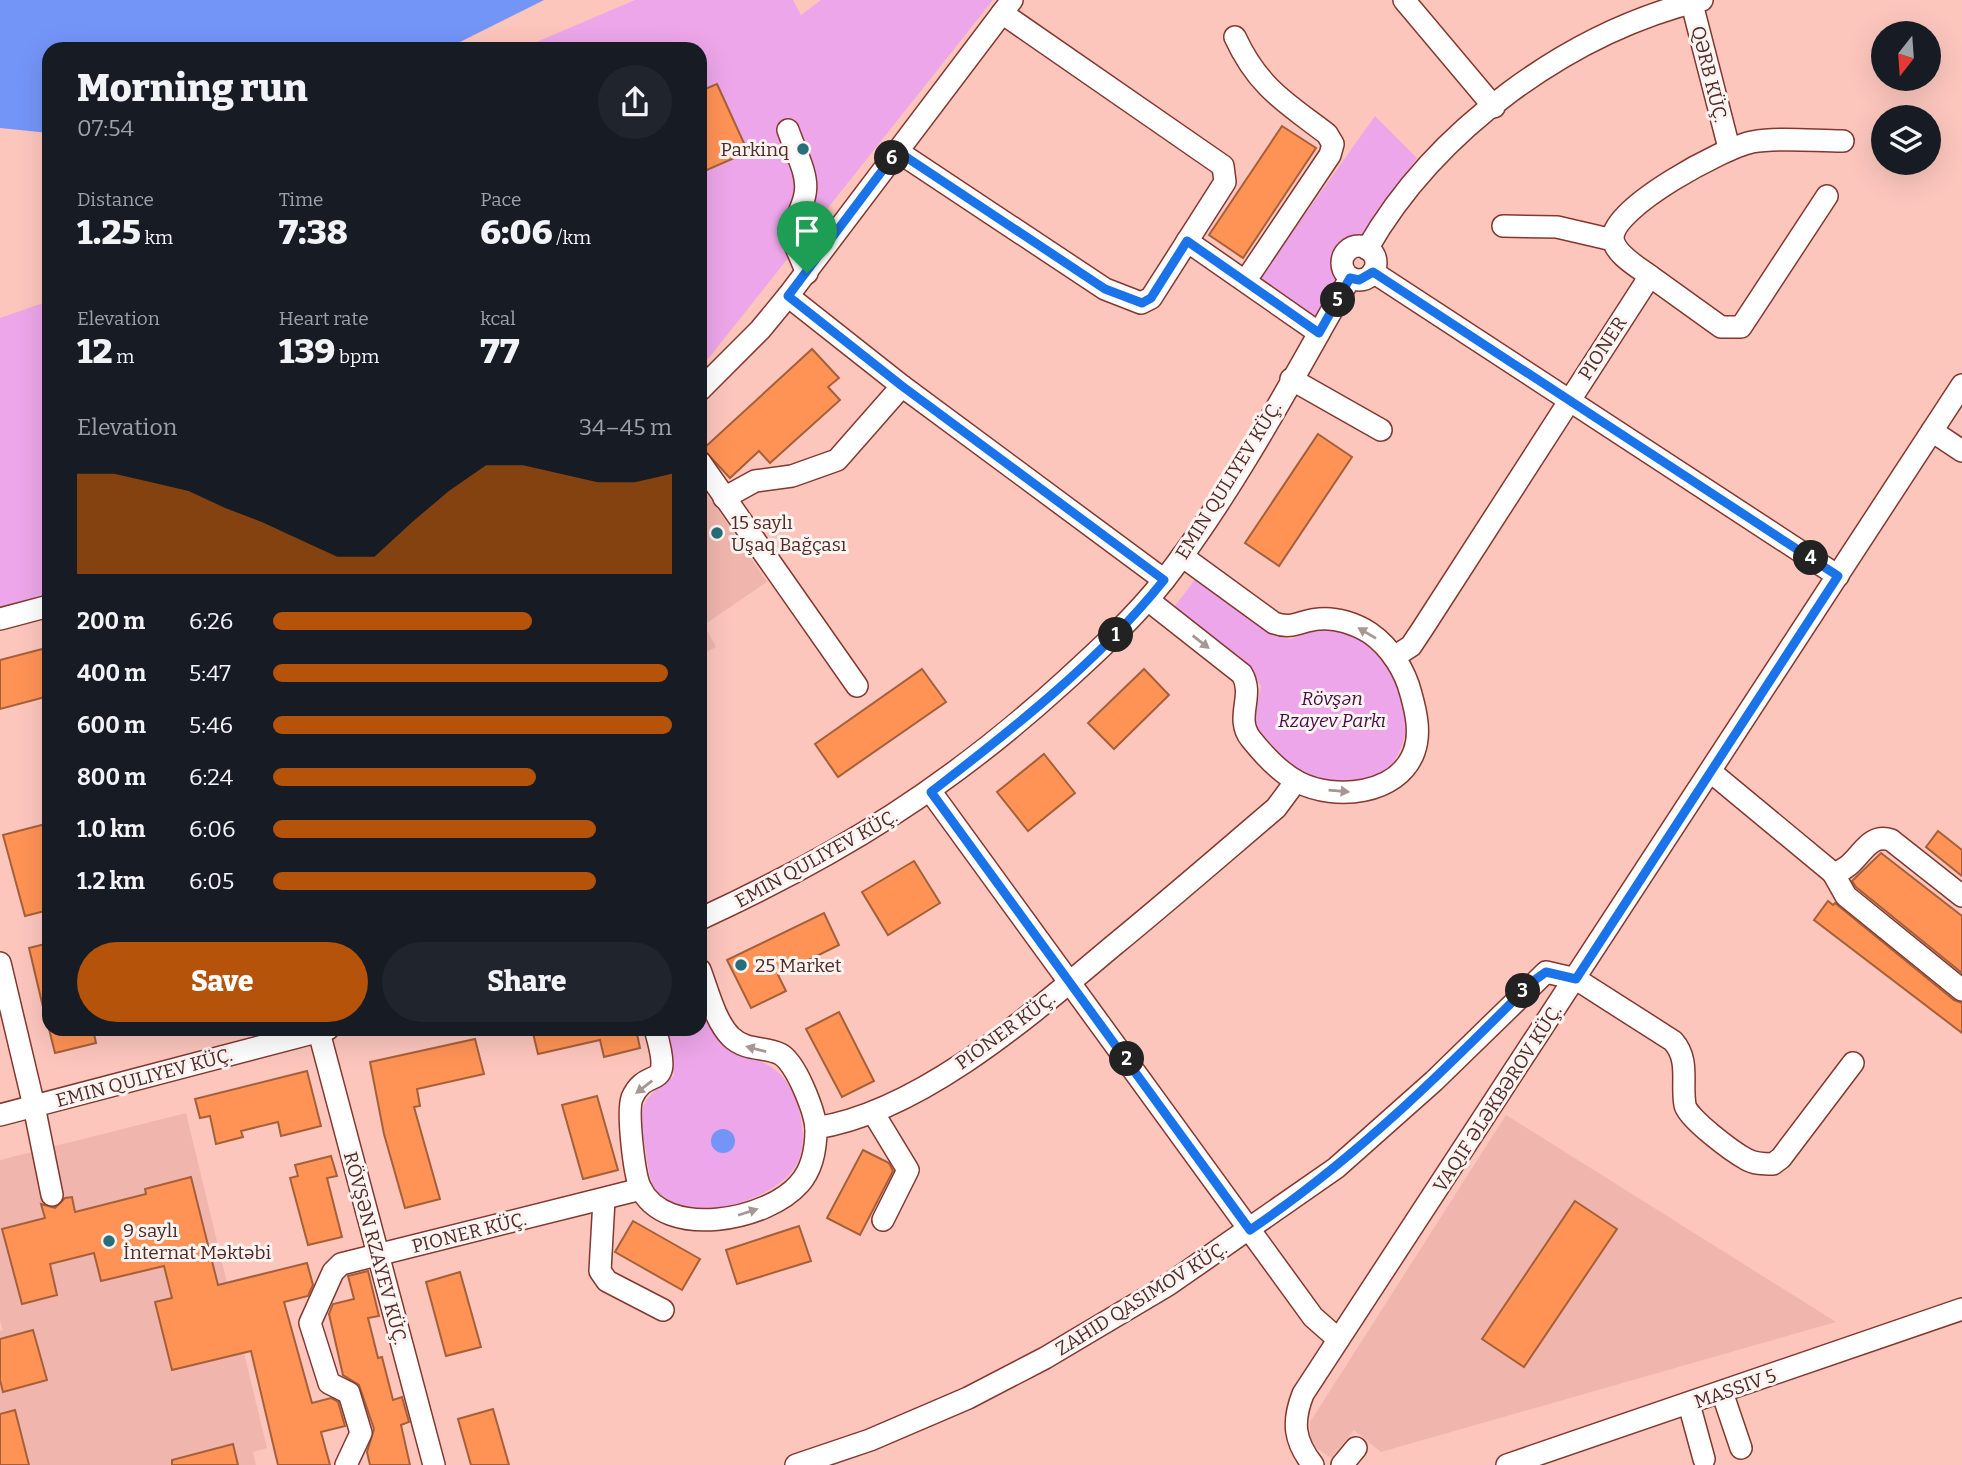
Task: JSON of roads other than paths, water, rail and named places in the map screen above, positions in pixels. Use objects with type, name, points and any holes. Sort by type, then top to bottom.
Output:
[{"type":"street","points":[[1404,0],[1494,107]]},
{"type":"street","points":[[1367,249],[1410,185],[1494,107],[1575,49],[1628,25],[1695,1]]},
{"type":"street","name":"QƏRB KÜÇ.","points":[[1695,1],[1729,148]]},
{"type":"street","points":[[707,383],[760,330],[807,273],[897,151],[1007,6],[1223,166],[1225,182],[1151,298],[1142,303],[1105,289],[897,151]]},
{"type":"street","points":[[1235,37],[1255,75],[1327,134],[1333,144],[1330,155],[1246,280]]},
{"type":"street","points":[[788,130],[807,183],[805,205],[789,231],[807,273]]},
{"type":"street","points":[[1827,197],[1741,327],[1721,327],[1618,251],[1613,240],[1615,229],[1623,218],[1676,178],[1729,148],[1767,140],[1843,141]]},
{"type":"street","points":[[1503,226],[1557,227],[1613,240]]},
{"type":"street","points":[[1187,241],[1319,333]]},
{"type":"street","points":[[1359,246],[1367,249],[1376,263],[1373,272],[1359,280],[1350,278],[1344,272],[1344,255],[1359,246]]},
{"type":"street","points":[[1373,272],[1838,576]]},
{"type":"street","name":"PIONER","points":[[1394,657],[1410,646],[1423,628],[1650,275]]},
{"type":"street","name":"EMIN QULIYEV KÜÇ.","points":[[707,916],[799,872],[860,838],[931,792],[1021,720],[1111,639],[1148,600],[1182,556],[1350,278]]},
{"type":"street","points":[[788,296],[902,386],[1164,580]]},
{"type":"street","points":[[1291,379],[1381,429]]},
{"type":"street","points":[[724,498],[755,481],[792,476],[838,460],[902,386]]},
{"type":"street","name":"VAQIF ƏLƏKBƏROV KÜÇ.","points":[[1313,1465],[1296,1438],[1296,1411],[1303,1394],[1962,386]]},
{"type":"street","points":[[1932,430],[1962,451]]},
{"type":"street","points":[[707,472],[857,686]]},
{"type":"street","points":[[1148,600],[1242,674],[1249,685],[1244,726],[1250,737],[1296,781],[1310,787],[1354,792],[1392,780],[1403,769],[1414,752],[1416,711],[1409,684],[1394,657],[1368,632],[1334,619],[1317,619],[1286,627],[1274,623],[1182,556]]},
{"type":"street","points":[[0,619],[42,608]]},
{"type":"street","points":[[1711,772],[1833,873],[1846,896],[1962,990]]},
{"type":"street","name":"PIONER KÜÇ.","points":[[816,1128],[848,1123],[874,1114],[1002,1036],[1276,808],[1296,781]]},
{"type":"street","points":[[931,792],[1313,1317],[1338,1339]]},
{"type":"street","points":[[1833,873],[1845,871],[1872,840],[1880,837],[1891,840],[1962,896]]},
{"type":"street","points":[[0,964],[52,1195]]},
{"type":"street","points":[[796,1465],[917,1422],[979,1392],[1100,1326],[1250,1230],[1301,1196],[1376,1134],[1532,982],[1546,972],[1576,979],[1673,1041],[1681,1051],[1684,1062],[1685,1108],[1693,1118],[1748,1160],[1773,1164],[1781,1158],[1853,1063]]},
{"type":"street","points":[[657,1036],[663,1066],[659,1077],[641,1087],[633,1097],[630,1108],[641,1189],[660,1209],[696,1221],[729,1218],[757,1210],[785,1196],[799,1184],[811,1161],[816,1128],[810,1104],[790,1064],[780,1054],[756,1050],[731,1037],[721,1023],[707,988]]},
{"type":"street","name":"EMIN QULIYEV KÜÇ.","points":[[0,1115],[284,1036]]},
{"type":"street","name":"RÖVŞƏN RZAYEV KÜÇ.","points":[[324,1036],[434,1465]]},
{"type":"street","points":[[874,1114],[908,1170],[883,1220]]},
{"type":"street","name":"PIONER KÜÇ.","points":[[346,1465],[361,1433],[349,1393],[329,1383],[310,1323],[333,1272],[341,1264],[641,1189]]},
{"type":"street","points":[[604,1200],[600,1271],[607,1281],[663,1310]]},
{"type":"street","name":"MASSIV 5","points":[[1507,1465],[1962,1309]]},
{"type":"street","points":[[1722,1392],[1741,1448]]},
{"type":"street","points":[[1689,1404],[1704,1459]]},
{"type":"street","points":[[1342,1465],[1356,1448]]},
{"type":"water","points":[[0,0],[544,0],[460,42],[42,42],[42,132],[0,128]]},
{"type":"water","points":[[723,1129],[732,1132],[735,1141],[732,1150],[723,1153],[714,1150],[711,1141],[714,1132]]},
{"type":"place","name":"Parkinq","points":[[803,149]]},
{"type":"place","name":"15 saylı Uşaq Bağçası","points":[[717,533]]},
{"type":"place","name":"25 Market","points":[[741,965]]},
{"type":"place","name":"9 saylı İnternat Məktəbi","points":[[109,1241]]},
{"type":"park label","name":"Rövşən Rzayev Parkı","points":[[1332,709]]}]
